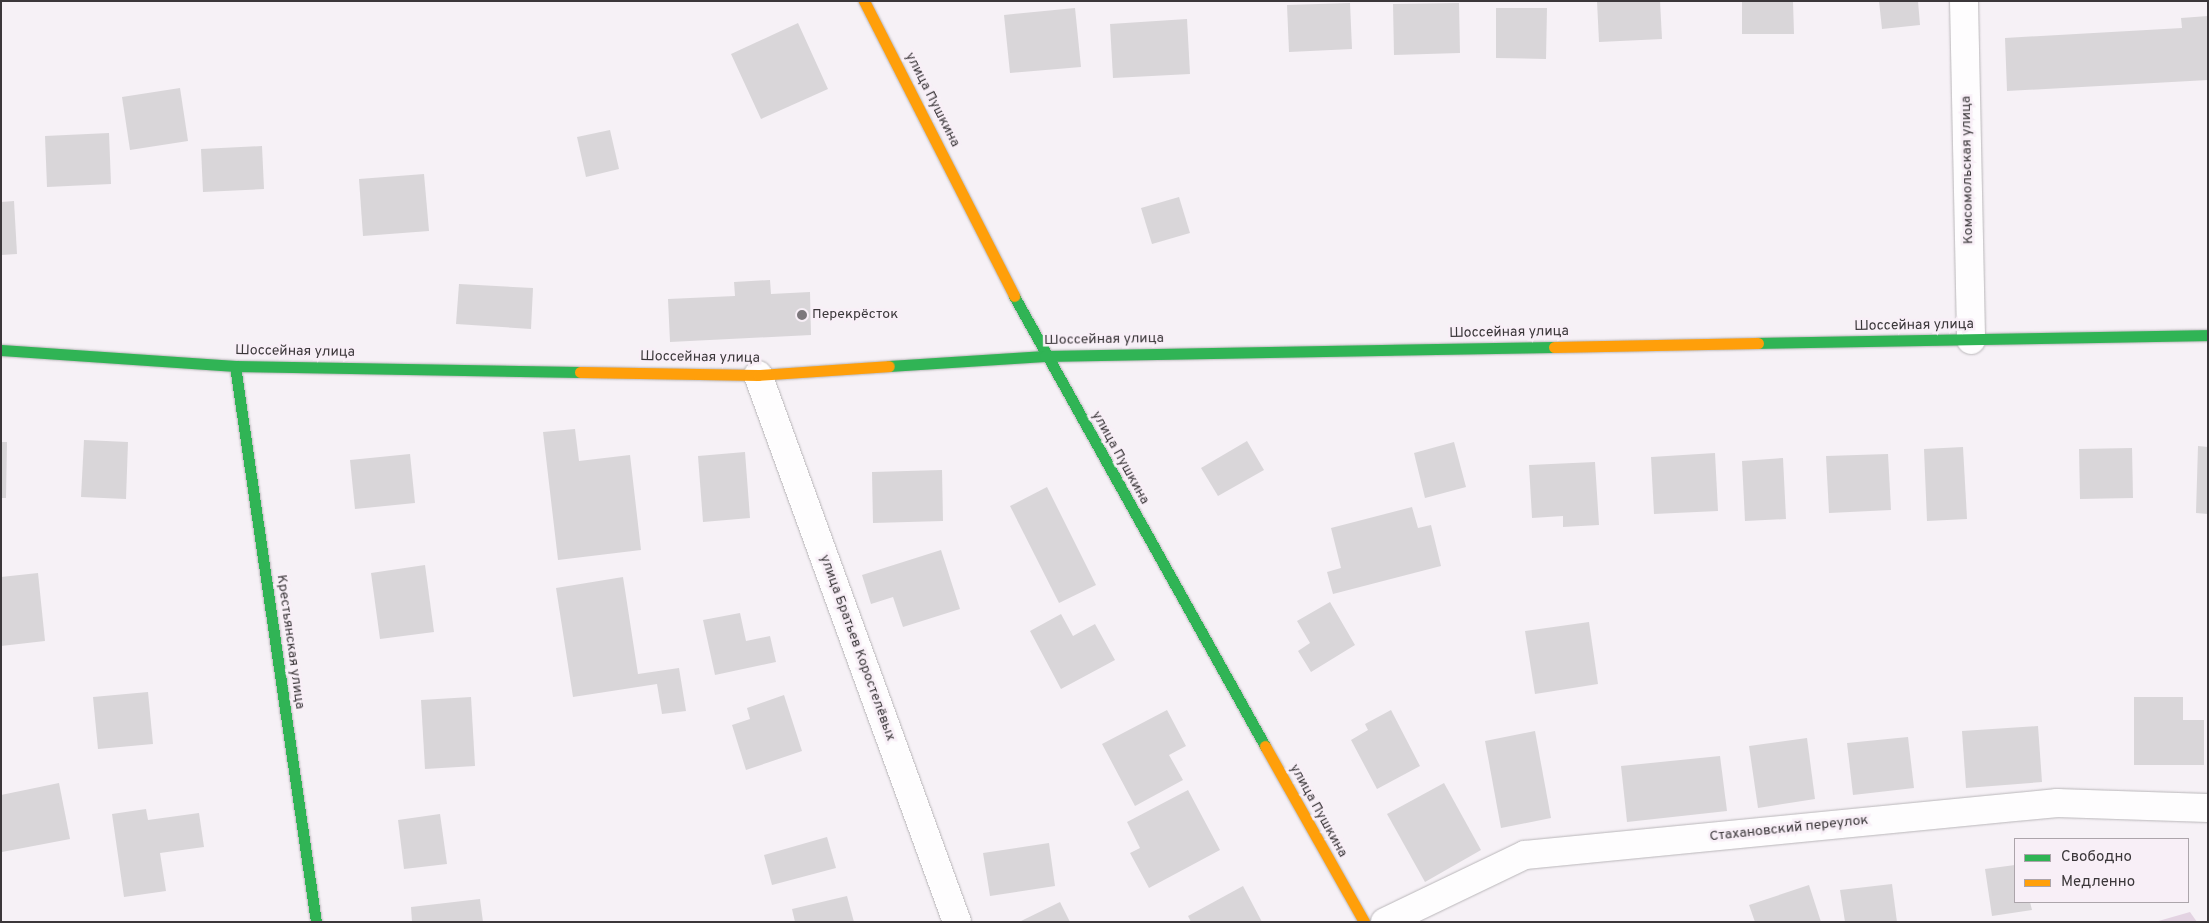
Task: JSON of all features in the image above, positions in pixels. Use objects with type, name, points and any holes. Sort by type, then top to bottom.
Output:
[{"type":"main road","name":"улица Пушкина","points":[[864,1],[1045,356],[1364,922]]},
{"type":"main road","name":"Шоссейная улица","points":[[1,350],[235,366],[758,375],[1045,356],[2208,335]]},
{"type":"main road","name":"Крестьянская улица","points":[[235,366],[316,922]]},
{"type":"street","name":"Комсомольская улица","points":[[1964,1],[1971,340]]},
{"type":"street","name":"улица Братьев Коростелёвых","points":[[758,375],[957,922]]},
{"type":"street","name":"Стахановский переулок","points":[[1385,922],[1525,854],[2057,802],[2208,808]]},
{"type":"shaded area","points":[[2190,912],[2197,922],[2155,922]]},
{"type":"building","points":[[1597,1],[1660,1],[1662,39],[1599,42]]},
{"type":"building","points":[[1742,1],[1793,1],[1794,34],[1742,34]]},
{"type":"building","points":[[1879,1],[1918,1],[1920,25],[1882,29]]},
{"type":"building","points":[[1350,3],[1352,49],[1289,52],[1287,5]]},
{"type":"building","points":[[1459,3],[1460,53],[1394,55],[1393,4]]},
{"type":"building","points":[[1075,8],[1081,67],[1010,73],[1004,15]]},
{"type":"building","points":[[1496,8],[1547,8],[1546,59],[1496,58]]},
{"type":"building","points":[[2208,16],[2208,80],[2007,91],[2005,38],[2182,28],[2181,18]]},
{"type":"building","points":[[1187,19],[1190,74],[1113,78],[1110,24]]},
{"type":"building","points":[[798,23],[828,89],[761,119],[731,54]]},
{"type":"building","points":[[180,88],[188,141],[130,150],[122,97]]},
{"type":"building","points":[[610,130],[619,169],[586,177],[577,137]]},
{"type":"building","points":[[109,133],[111,184],[47,187],[45,136]]},
{"type":"building","points":[[262,146],[264,189],[203,192],[201,149]]},
{"type":"building","points":[[424,174],[429,231],[363,236],[359,179]]},
{"type":"building","points":[[1179,197],[1190,233],[1152,244],[1141,208]]},
{"type":"building","points":[[14,201],[17,254],[1,255],[1,202]]},
{"type":"building","points":[[770,280],[771,294],[810,292],[811,335],[670,342],[668,299],[735,296],[734,282]]},
{"type":"building","points":[[459,284],[533,288],[531,329],[456,324]]},
{"type":"building","points":[[575,429],[579,461],[630,455],[641,550],[558,560],[543,432]]},
{"type":"building","points":[[84,440],[128,442],[126,499],[81,497]]},
{"type":"building","points":[[1247,441],[1264,470],[1218,496],[1201,468]]},
{"type":"building","points":[[1,442],[7,442],[6,498],[1,498]]},
{"type":"building","points":[[1454,442],[1466,487],[1425,498],[1414,453]]},
{"type":"building","points":[[2198,446],[2208,447],[2208,514],[2196,513]]},
{"type":"building","points":[[1963,447],[1967,519],[1927,521],[1924,449]]},
{"type":"building","points":[[2132,448],[2133,498],[2080,499],[2079,449]]},
{"type":"building","points":[[745,452],[750,518],[703,522],[698,456]]},
{"type":"building","points":[[1715,453],[1718,511],[1654,514],[1651,457]]},
{"type":"building","points":[[410,454],[415,503],[355,509],[350,460]]},
{"type":"building","points":[[1888,454],[1891,510],[1829,513],[1826,456]]},
{"type":"building","points":[[1783,458],[1786,519],[1745,521],[1742,461]]},
{"type":"building","points":[[1595,462],[1599,525],[1563,527],[1563,516],[1532,518],[1529,465]]},
{"type":"building","points":[[942,470],[943,521],[873,523],[872,472]]},
{"type":"building","points":[[1047,487],[1096,585],[1059,603],[1010,506]]},
{"type":"building","points":[[1412,507],[1418,528],[1431,525],[1441,566],[1333,594],[1327,572],[1341,568],[1331,528]]},
{"type":"building","points":[[941,550],[960,609],[903,627],[893,597],[871,604],[862,575]]},
{"type":"building","points":[[425,565],[434,632],[380,639],[371,573]]},
{"type":"building","points":[[38,573],[45,641],[1,646],[1,577]]},
{"type":"building","points":[[623,577],[638,674],[679,668],[686,711],[662,714],[657,684],[573,697],[556,588]]},
{"type":"building","points":[[1330,602],[1355,645],[1311,672],[1298,651],[1310,643],[1297,621]]},
{"type":"building","points":[[740,613],[746,641],[770,636],[776,662],[715,675],[703,620]]},
{"type":"building","points":[[1061,614],[1073,636],[1095,624],[1115,660],[1061,689],[1030,631]]},
{"type":"building","points":[[1589,622],[1598,684],[1535,694],[1525,631]]},
{"type":"building","points":[[148,692],[153,744],[98,749],[93,697]]},
{"type":"building","points":[[784,695],[802,751],[746,770],[732,725],[750,719],[747,708]]},
{"type":"building","points":[[471,697],[475,766],[425,769],[421,700]]},
{"type":"building","points":[[2134,697],[2183,697],[2183,720],[2204,720],[2204,765],[2134,765]]},
{"type":"building","points":[[1167,710],[1186,746],[1169,755],[1183,780],[1135,806],[1102,744]]},
{"type":"building","points":[[1391,710],[1420,766],[1377,789],[1351,740],[1368,730],[1365,724]]},
{"type":"building","points":[[2038,726],[2042,782],[1966,788],[1962,731]]},
{"type":"building","points":[[1535,731],[1551,818],[1501,828],[1485,741]]},
{"type":"building","points":[[1908,737],[1914,788],[1853,795],[1847,743]]},
{"type":"building","points":[[1807,738],[1815,799],[1758,808],[1749,746]]},
{"type":"building","points":[[1720,756],[1727,811],[1627,822],[1621,766]]},
{"type":"building","points":[[59,783],[70,839],[2,852],[1,795]]},
{"type":"building","points":[[1444,783],[1481,850],[1425,882],[1387,814]]},
{"type":"building","points":[[1188,790],[1220,850],[1149,888],[1130,853],[1140,848],[1127,822]]},
{"type":"building","points":[[146,809],[148,820],[199,813],[204,847],[160,853],[166,891],[124,897],[112,814]]},
{"type":"building","points":[[440,814],[447,864],[404,869],[398,820]]},
{"type":"building","points":[[827,837],[836,868],[772,885],[764,855]]},
{"type":"building","points":[[1049,843],[1055,886],[990,896],[983,853]]},
{"type":"building","points":[[2014,865],[2014,903],[2030,903],[2032,910],[1992,916],[1985,869]]},
{"type":"building","points":[[1892,884],[1897,922],[1845,922],[1840,890]]},
{"type":"building","points":[[1809,885],[1821,922],[1755,922],[1749,905]]},
{"type":"building","points":[[1243,886],[1262,922],[1191,922],[1188,916]]},
{"type":"building","points":[[847,896],[854,922],[795,922],[792,909]]},
{"type":"building","points":[[480,899],[483,922],[412,922],[411,907]]},
{"type":"building","points":[[1060,902],[1070,922],[1019,922]]},
{"type":"traffic: fast","points":[[1014,296],[1265,746]]},
{"type":"traffic: fast","points":[[1758,343],[2208,335]]},
{"type":"traffic: fast","points":[[889,366],[1045,356],[1554,347]]},
{"type":"traffic: fast","points":[[1,350],[235,366],[580,372]]},
{"type":"traffic: fast","points":[[235,366],[316,922]]},
{"type":"traffic: slow","points":[[864,1],[1014,296]]},
{"type":"traffic: slow","points":[[1554,347],[1758,343]]},
{"type":"traffic: slow","points":[[580,372],[758,375],[889,366]]},
{"type":"traffic: slow","points":[[1265,746],[1364,922]]},
{"type":"place","name":"Перекрёсток","points":[[802,315]]}]
